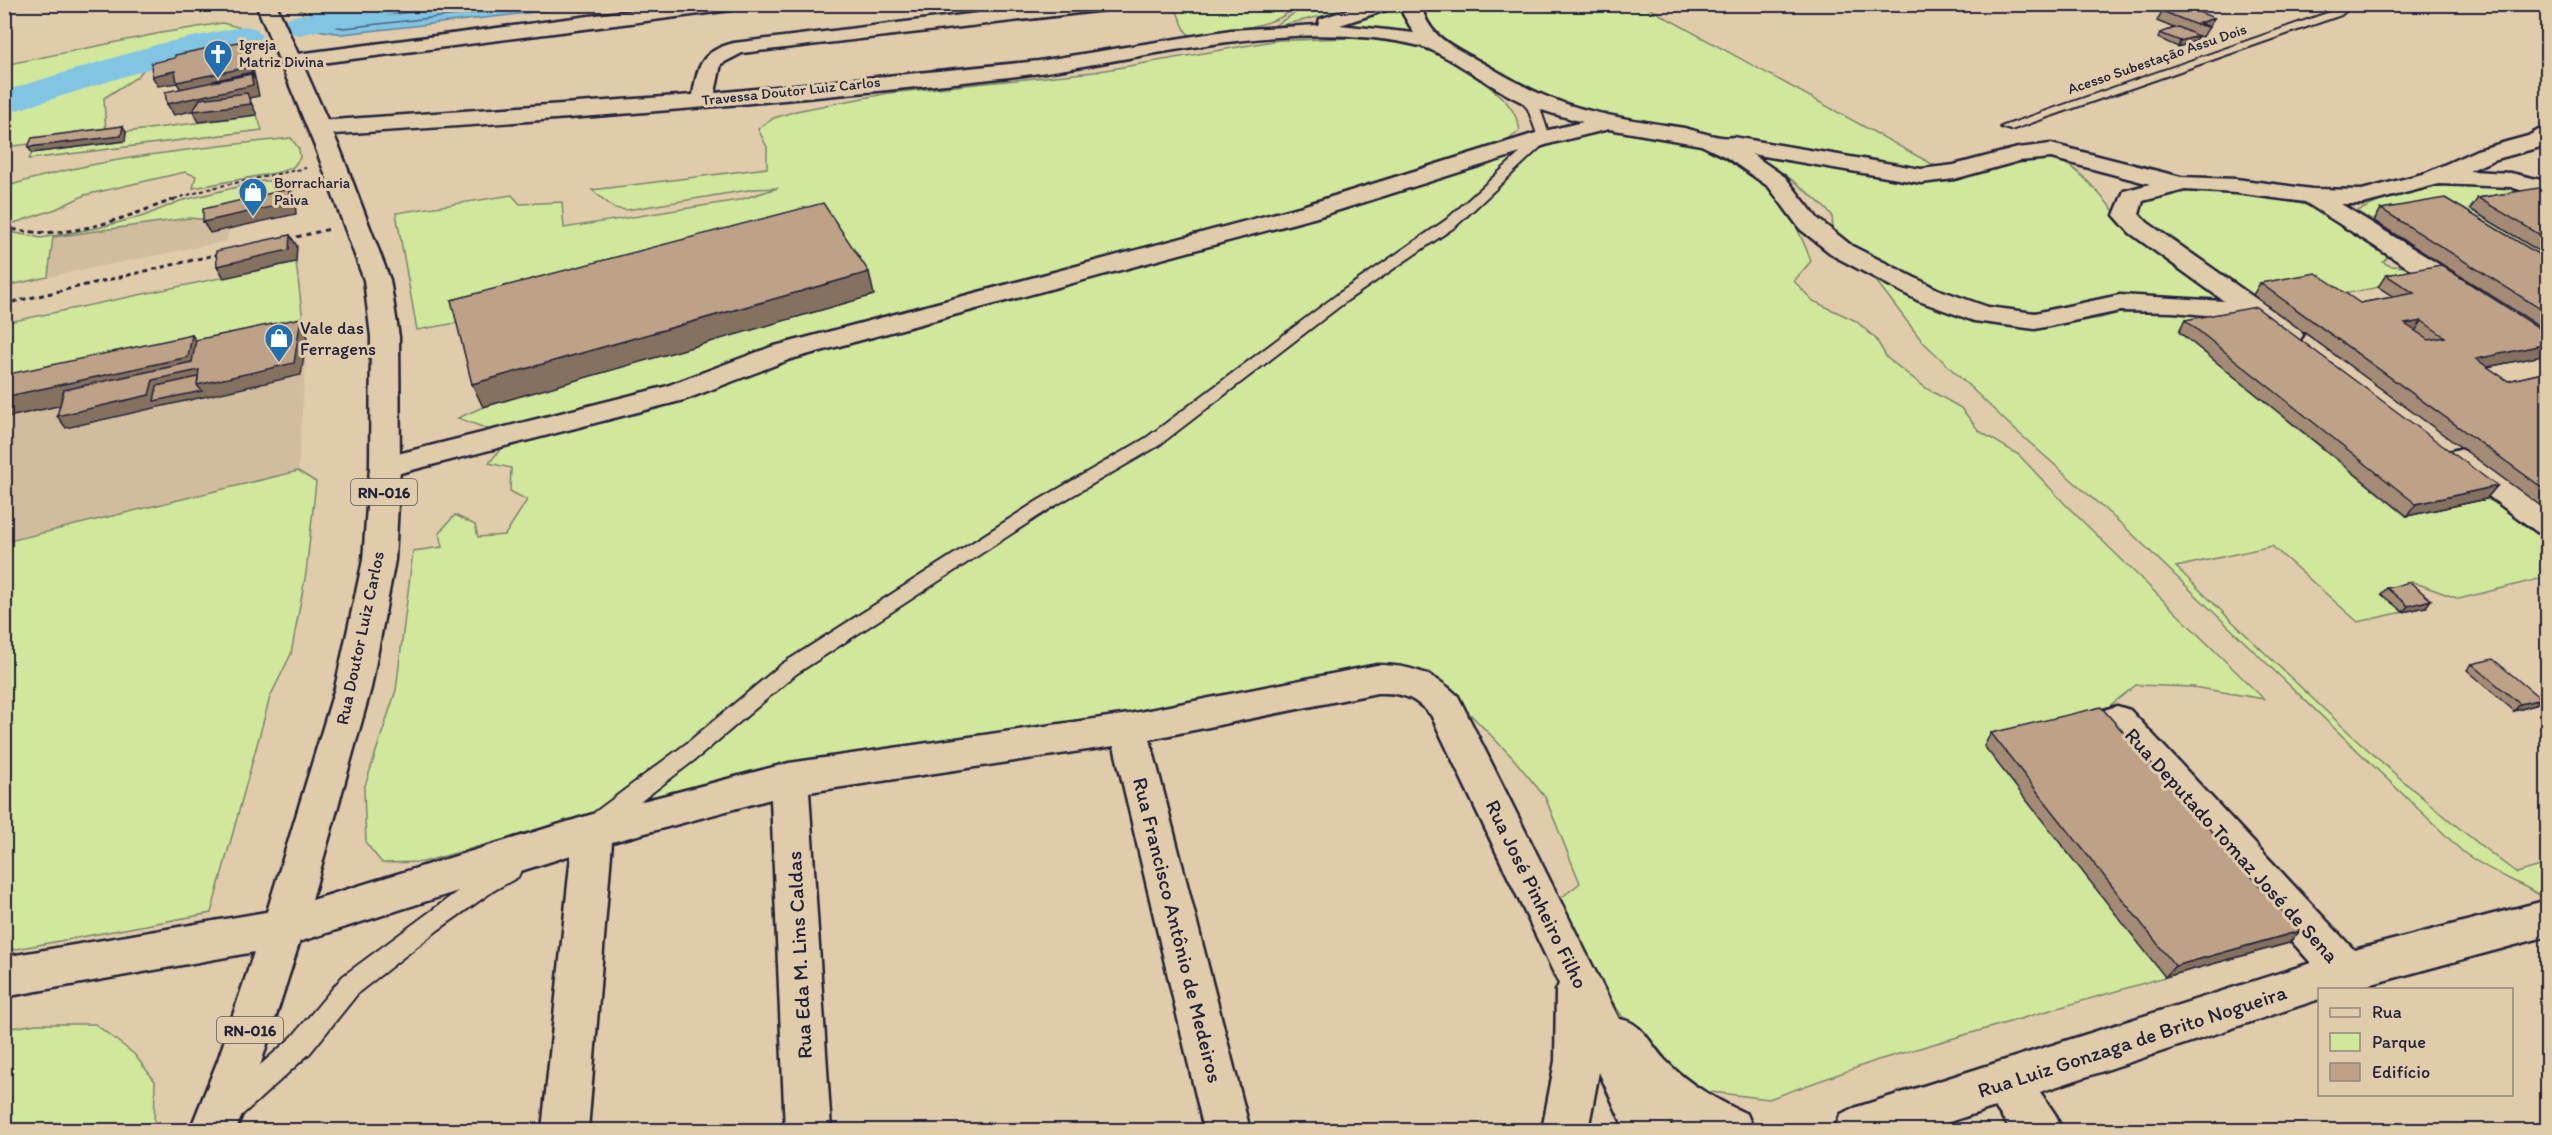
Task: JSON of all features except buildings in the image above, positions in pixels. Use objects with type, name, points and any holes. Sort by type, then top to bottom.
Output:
[{"type":"street","name":"Rua Doutor Luiz Carlos","points":[[216,1125],[284,928],[353,687],[379,560],[385,467],[385,337],[377,280],[333,162],[266,4]]},
{"type":"street","points":[[290,61],[731,4]]},
{"type":"street","points":[[703,100],[710,62],[715,56],[741,47],[1105,4]]},
{"type":"street","points":[[1296,31],[1385,4]]},
{"type":"street","points":[[1410,4],[1413,14],[1429,41]]},
{"type":"street","points":[[1296,31],[1362,33],[1429,41],[1520,93],[1545,104],[1609,122],[1921,176],[1951,174],[2018,154],[2053,151],[2125,172],[2185,183],[2236,186],[2312,196],[2362,197],[2433,178],[2485,155],[2542,137]]},
{"type":"street","name":"Travessa Doutor Luiz Carlos","points":[[319,128],[525,116],[1041,67],[1296,31]]},
{"type":"street","points":[[385,467],[674,394],[781,353],[1308,212],[1544,138],[1609,122]]},
{"type":"street","points":[[2541,188],[2530,166],[2542,137]]},
{"type":"street","points":[[1707,139],[1734,152],[1777,182],[1809,224],[1843,251],[1928,295],[1984,315],[2035,321],[2120,303],[2173,304],[2259,312]]},
{"type":"street","points":[[2433,178],[2491,179],[2541,188]]},
{"type":"street","points":[[2185,183],[2133,196],[2126,215],[2139,228],[2307,348]]},
{"type":"street","points":[[2312,196],[2488,307]]},
{"type":"street","points":[[2442,446],[2547,524]]},
{"type":"street","name":"Rua José Pinheiro Filho","points":[[1129,729],[1377,679],[1403,678],[1426,686],[1445,706],[1577,976],[1649,1131]]},
{"type":"street","name":"Rua Deputado Tomaz José de Sena","points":[[2117,720],[2346,971]]},
{"type":"street","points":[[4,977],[284,928],[580,835],[789,779],[1129,729]]},
{"type":"street","name":"Rua Francisco Antônio de Medeiros","points":[[1129,729],[1227,1131]]},
{"type":"street","name":"Rua Eda M. Lins Caldas","points":[[789,779],[808,1131]]},
{"type":"street","points":[[565,1131],[580,835]]},
{"type":"street","name":"Rua Luiz Gonzaga de Brito Nogueira","points":[[1857,1131],[2346,971],[2547,918]]},
{"type":"street","points":[[1565,1131],[1572,1105],[1580,1026],[1577,976]]},
{"type":"street","points":[[1577,976],[1650,1077],[1692,1112],[1731,1131]]},
{"type":"street","points":[[2006,1083],[2039,1131]]},
{"type":"lane","name":"Acesso Subestação Assu Dois","points":[[2007,127],[2337,13],[2349,4]]},
{"type":"lane","points":[[216,1125],[302,1045],[351,984],[485,884],[580,835],[610,815],[789,669],[1045,504],[1152,442],[1343,297],[1451,222],[1544,138],[1534,108],[1520,93]]},
{"type":"path","points":[[4,226],[29,235],[86,228],[129,217],[203,190],[333,162]]},
{"type":"path","points":[[278,241],[357,223]]},
{"type":"path","points":[[4,303],[221,254]]},
{"type":"shaded area","points":[[189,218],[210,220],[210,233],[229,229],[227,241],[48,277],[53,237]]},
{"type":"shaded area","points":[[308,330],[298,471],[5,542],[4,396]]},
{"type":"green space","points":[[298,5],[342,5],[317,20],[303,15]]},
{"type":"green space","points":[[1174,5],[1297,5],[1278,19],[1193,37],[1186,32]]},
{"type":"green space","points":[[1304,5],[1361,5],[1349,10],[1272,27],[1302,9]]},
{"type":"green space","points":[[1392,5],[1400,5],[1405,20],[1423,37],[1328,27],[1378,13]]},
{"type":"green space","points":[[1419,5],[1643,5],[1941,169],[1922,171],[1599,117],[1532,96],[1422,28]]},
{"type":"green space","points":[[222,23],[246,29],[245,34],[209,51],[164,59],[145,68],[137,77],[104,98],[106,135],[5,147],[4,65]]},
{"type":"green space","points":[[1369,39],[1422,47],[1461,66],[1501,97],[1515,114],[1520,130],[1500,147],[1439,167],[690,383],[527,426],[488,429],[458,418],[483,407],[874,295],[462,322],[417,330],[396,213],[512,195],[520,204],[562,202],[564,228],[739,200],[778,188],[754,189],[627,210],[614,208],[592,190],[767,168],[767,147],[758,129],[774,118],[796,111],[889,93],[1094,72],[1279,40]]},
{"type":"green space","points":[[257,115],[262,130],[29,159],[32,153],[125,141],[126,132]]},
{"type":"green space","points":[[1629,129],[1679,138],[1717,149],[1734,156],[1760,173],[1784,203],[1811,261],[1794,281],[1813,301],[1856,321],[1876,339],[1887,358],[1926,388],[1961,408],[1979,431],[2019,455],[2065,504],[2264,699],[2193,687],[2136,685],[2093,719],[2165,977],[1878,1060],[1769,1099],[1703,1091],[1645,1049],[1586,964],[1564,921],[1561,898],[1580,883],[1545,797],[1513,758],[1429,672],[1393,671],[706,783],[423,862],[382,863],[366,843],[364,789],[396,690],[413,551],[442,547],[439,533],[455,515],[475,525],[478,537],[505,535],[527,500],[510,491],[511,468],[489,463],[504,445],[786,357],[1595,131]]},
{"type":"green space","points":[[291,138],[299,149],[300,158],[293,167],[280,172],[193,188],[196,176],[185,172],[85,195],[56,209],[5,226],[5,187],[75,168],[146,155]]},
{"type":"green space","points":[[1744,149],[1943,182],[1965,178],[2019,157],[2048,156],[2064,163],[2092,185],[2128,227],[2141,238],[2239,305],[2008,312],[1948,296],[1847,243],[1833,231],[1832,215],[1822,205],[1768,163]]},
{"type":"green space","points":[[262,181],[290,181],[295,201],[210,220],[189,218],[53,237],[48,277],[5,286],[4,231],[41,238],[97,228],[144,216],[180,201]]},
{"type":"green space","points":[[2449,184],[2515,187],[2537,198],[2471,210],[2547,256],[2547,276],[2437,210],[2368,221],[2353,213],[2385,199]]},
{"type":"green space","points":[[2188,188],[2270,197],[2322,210],[2346,222],[2367,237],[2387,258],[2383,262],[2390,266],[2407,267],[2427,278],[2327,297],[2308,285],[2253,295],[2211,275],[2136,214],[2144,199]]},
{"type":"green space","points":[[296,262],[304,329],[308,330],[5,396],[4,323]]},
{"type":"green space","points":[[1874,278],[2055,325],[2101,318],[2129,310],[2222,313],[2179,332],[2406,516],[2486,499],[2509,508],[2547,534],[2547,577],[2459,599],[2410,581],[2404,589],[2382,594],[2403,612],[2358,622],[2272,546],[2176,567],[2342,726],[2427,802],[2517,873],[2547,864],[2547,896],[2543,897],[2482,865],[2463,852],[2127,529],[2012,427],[1922,341]]},
{"type":"green space","points":[[298,471],[316,482],[306,573],[291,654],[270,697],[211,913],[5,951],[5,542]]},
{"type":"green space","points":[[36,1024],[95,1024],[134,1054],[155,1081],[154,1130],[5,1130],[5,1029]]},
{"type":"water","points":[[342,5],[598,5],[343,34],[317,30],[314,21]]},
{"type":"waterway","points":[[299,25],[396,4]]},
{"type":"waterway","points":[[4,103],[171,51],[245,36]]},
{"type":"place","name":"Igreja Matriz Divina","points":[[218,80]]},
{"type":"place","name":"Borracharia Paiva","points":[[253,218]]},
{"type":"place","name":"Vale das Ferragens","points":[[279,364]]}]
